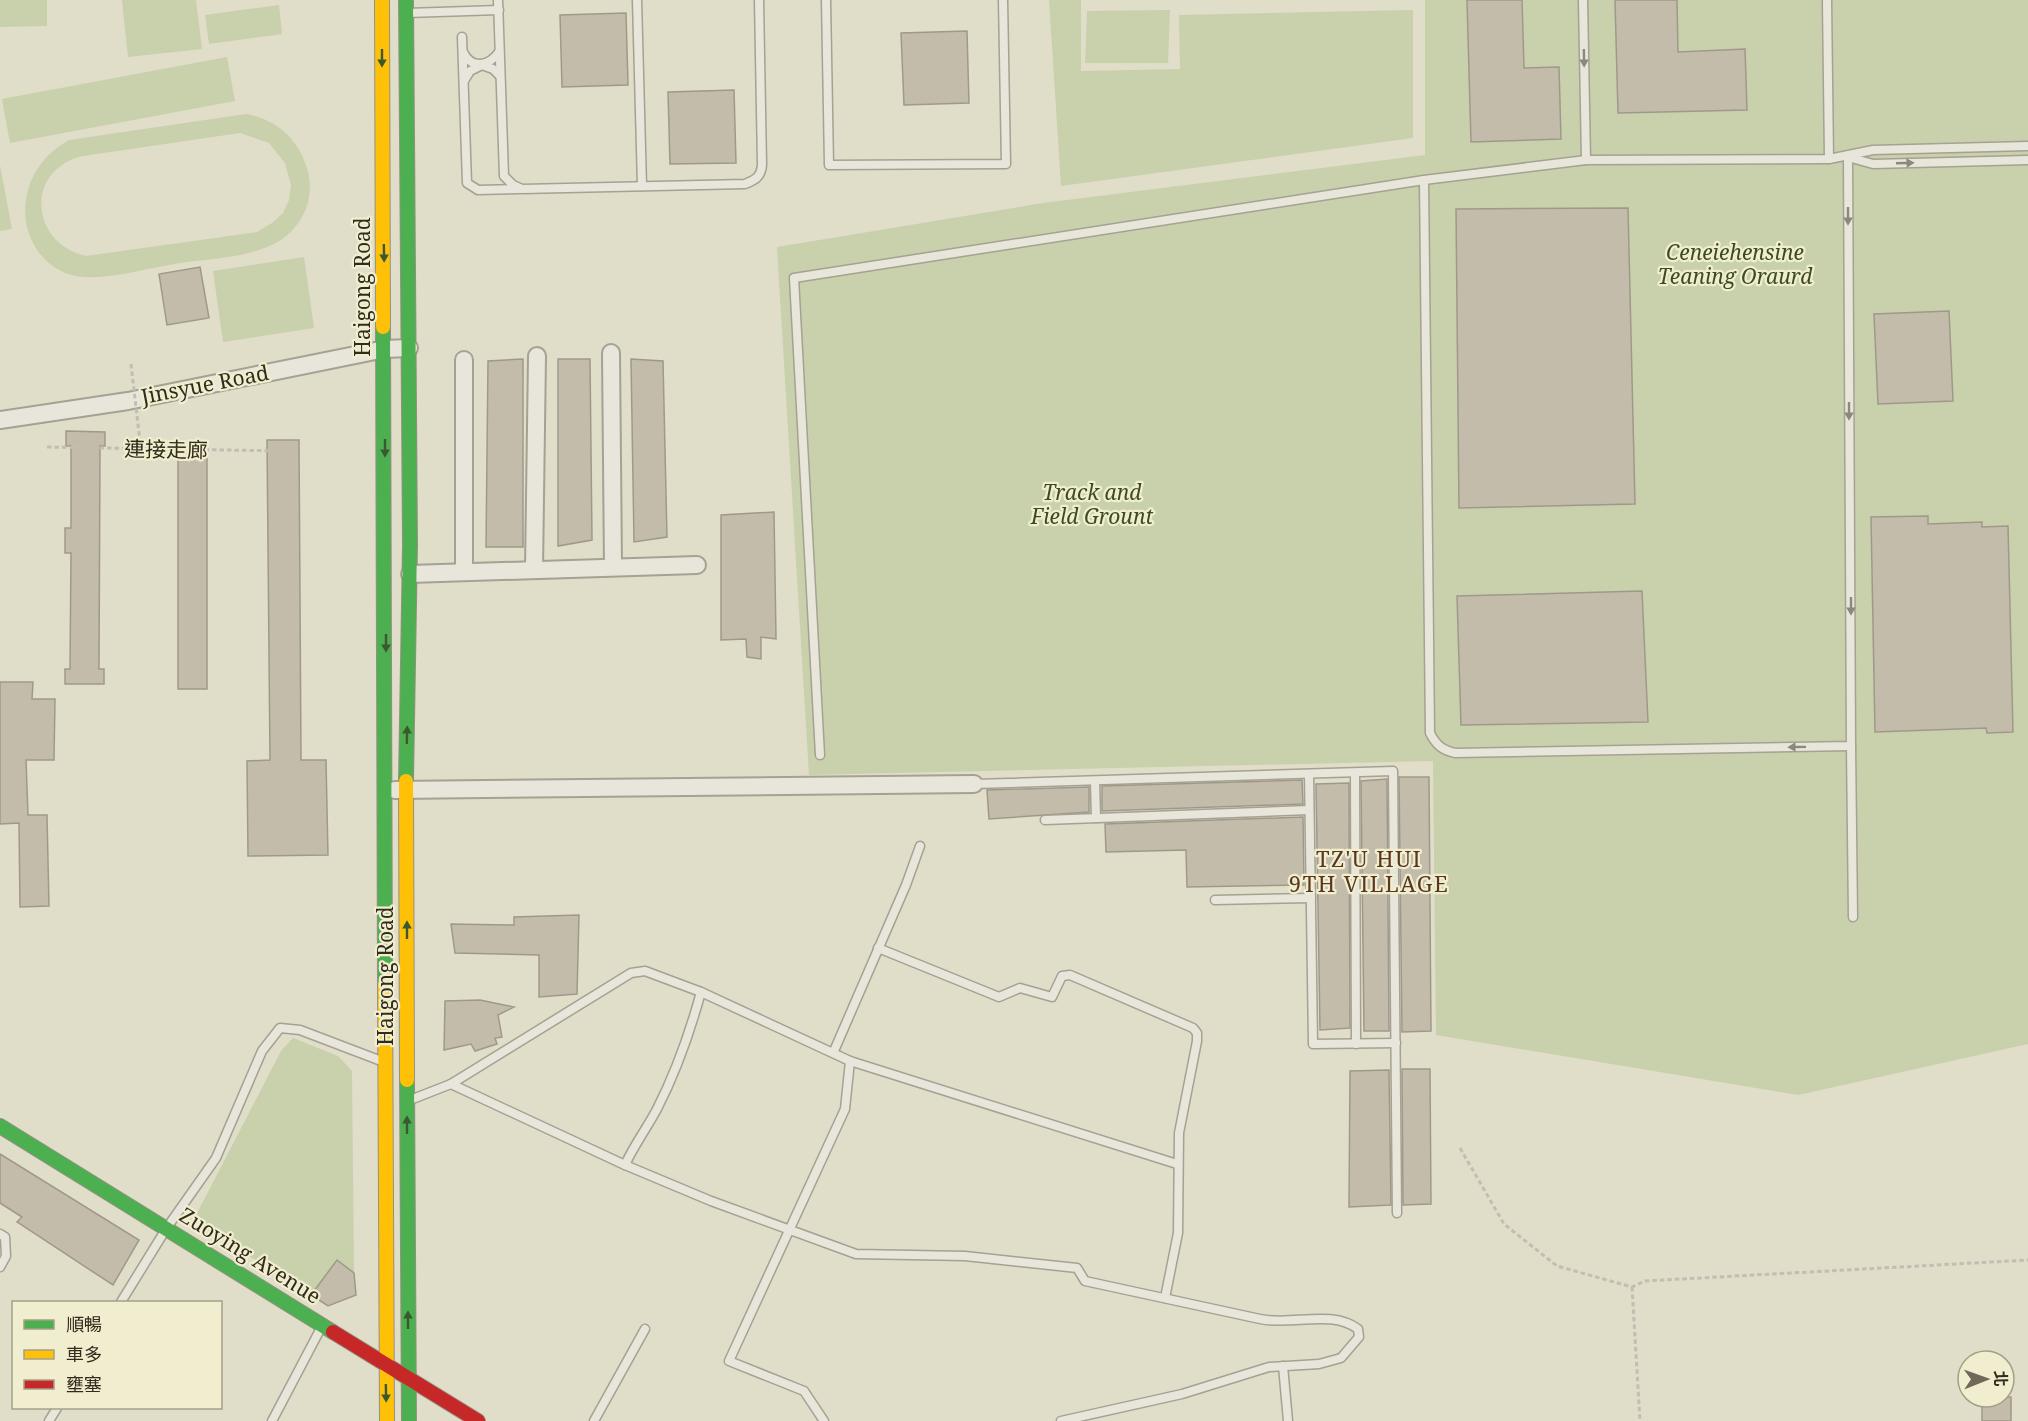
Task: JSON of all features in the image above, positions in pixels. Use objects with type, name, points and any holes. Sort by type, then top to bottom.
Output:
[{"type":"street","name":"Haigong Road","points":[[382,0],[386,574],[387,1421]]},
{"type":"street","name":"Haigong Road","points":[[406,7],[410,574],[406,790],[409,1421]]},
{"type":"street","name":"Jinsyue Road","points":[[0,420],[128,401],[385,349],[409,348]]},
{"type":"street","points":[[611,353],[613,567]]},
{"type":"street","points":[[534,569],[537,356]]},
{"type":"street","points":[[464,360],[464,571]]},
{"type":"street","points":[[386,574],[698,565]]},
{"type":"street","points":[[386,791],[974,784]]},
{"type":"street","name":"Zuoying Avenue","points":[[0,1126],[478,1421]]},
{"type":"lane","points":[[498,0],[502,162],[504,176],[513,185],[522,189]]},
{"type":"lane","points":[[638,0],[642,186]]},
{"type":"lane","points":[[462,37],[465,175],[471,187],[478,190],[490,190],[745,184],[761,173],[759,0]]},
{"type":"lane","points":[[826,0],[829,165],[1006,164],[1003,0]]},
{"type":"lane","points":[[1582,0],[1586,160]]},
{"type":"lane","points":[[1827,0],[1829,159]]},
{"type":"lane","points":[[406,7],[499,10]]},
{"type":"lane","points":[[463,51],[468,60],[493,69],[500,76]]},
{"type":"lane","points":[[463,83],[470,71],[494,59],[500,52]]},
{"type":"lane","points":[[820,755],[794,278],[1424,180],[1586,160],[1829,159],[1848,157],[1873,150],[2028,146]]},
{"type":"lane","points":[[1848,157],[1874,164],[2028,160]]},
{"type":"lane","points":[[1848,157],[1853,917]]},
{"type":"lane","points":[[490,190],[500,178],[502,162]]},
{"type":"lane","points":[[1424,180],[1430,733],[1435,742],[1445,750],[1455,753],[1851,746]]},
{"type":"lane","points":[[974,784],[1393,771],[1397,1213]]},
{"type":"lane","points":[[1355,773],[1356,1044]]},
{"type":"lane","points":[[1309,774],[1313,1044],[1396,1043]]},
{"type":"lane","points":[[1095,781],[1096,818]]},
{"type":"lane","points":[[1044,820],[1309,810]]},
{"type":"lane","points":[[834,1051],[920,846]]},
{"type":"lane","points":[[1215,900],[1311,898]]},
{"type":"lane","points":[[878,948],[999,997],[1020,988],[1052,997],[1062,976],[1070,975],[1193,1028],[1197,1033],[1197,1041],[1184,1100],[1177,1164],[1178,1233],[1165,1298]]},
{"type":"lane","points":[[386,1102],[407,1101],[451,1084],[638,970],[701,992],[788,1034],[834,1051],[850,1061],[1177,1164]]},
{"type":"lane","points":[[625,1165],[636,1139],[656,1110],[675,1071],[701,992]]},
{"type":"lane","points":[[122,1301],[166,1229],[216,1158],[262,1051],[280,1028],[300,1030],[386,1063],[407,1063]]},
{"type":"lane","points":[[824,1421],[804,1391],[729,1361],[845,1109],[850,1061]]},
{"type":"lane","points":[[451,1084],[625,1165],[790,1232],[863,1255],[965,1256],[1077,1268],[1085,1281],[1272,1322],[1339,1319],[1358,1329],[1359,1337],[1341,1358],[1319,1364],[1269,1367],[1182,1394],[1061,1421]]},
{"type":"lane","points":[[0,1234],[4,1237],[6,1256],[0,1267]]},
{"type":"lane","points":[[273,1421],[322,1326]]},
{"type":"lane","points":[[594,1421],[645,1329]]},
{"type":"lane","points":[[1283,1366],[1288,1421]]},
{"type":"path","points":[[131,364],[141,450]]},
{"type":"path","name":"連接走廊","points":[[47,447],[284,451]]},
{"type":"path","points":[[1460,1148],[1504,1224],[1557,1266],[1632,1287],[1645,1281],[2028,1260]]},
{"type":"path","points":[[1632,1287],[1640,1421]]},
{"type":"green space","points":[[0,0],[47,0],[47,26],[0,27]]},
{"type":"green space","points":[[122,0],[196,0],[202,49],[128,57]]},
{"type":"green space","points":[[1049,0],[1081,0],[1081,71],[1180,69],[1179,15],[1413,10],[1413,138],[1061,186]]},
{"type":"green space","points":[[1425,0],[2028,0],[2028,1044],[1798,1095],[1436,1035],[1433,761],[809,775],[777,247],[1043,203],[1425,155]]},
{"type":"green space","points":[[279,5],[282,34],[209,44],[205,15]]},
{"type":"green space","points":[[1170,10],[1168,63],[1085,63],[1087,11]]},
{"type":"green space","points":[[227,57],[235,101],[10,143],[2,99]]},
{"type":"green space","points":[[246,114],[268,121],[294,142],[308,172],[309,199],[303,216],[292,231],[274,244],[261,249],[234,256],[106,276],[71,275],[58,270],[39,252],[27,228],[25,214],[28,190],[35,173],[53,151],[69,140]],"holes":[[[240,133],[269,143],[285,163],[291,185],[289,200],[283,213],[257,232],[86,256],[67,249],[53,237],[45,222],[41,206],[43,190],[51,175],[64,163],[83,156]]]},
{"type":"green space","points":[[0,165],[12,229],[0,231]]},
{"type":"green space","points":[[304,257],[314,328],[223,342],[213,271]]},
{"type":"green space","points":[[293,1038],[338,1056],[352,1071],[354,1273],[336,1260],[311,1295],[193,1221],[281,1051]]},
{"type":"building","points":[[1467,0],[1522,0],[1524,68],[1559,67],[1561,139],[1471,142]]},
{"type":"building","points":[[1615,0],[1677,0],[1678,52],[1745,49],[1747,110],[1618,113]]},
{"type":"building","points":[[626,13],[628,85],[562,87],[560,15]]},
{"type":"building","points":[[967,31],[969,103],[904,105],[901,33]]},
{"type":"building","points":[[734,90],[736,163],[670,164],[668,92]]},
{"type":"building","points":[[1628,208],[1635,504],[1459,508],[1456,209]]},
{"type":"building","points":[[200,267],[209,318],[167,325],[159,274]]},
{"type":"building","points":[[1949,311],[1953,401],[1878,404],[1874,314]]},
{"type":"building","points":[[523,359],[523,547],[486,547],[488,361]]},
{"type":"building","points":[[558,359],[590,359],[592,540],[558,546]]},
{"type":"building","points":[[631,359],[663,361],[667,537],[634,542]]},
{"type":"building","points":[[66,431],[105,432],[105,446],[100,446],[99,669],[104,669],[104,684],[65,684],[65,669],[70,669],[71,553],[65,553],[65,528],[71,528],[71,446],[66,446]]},
{"type":"building","points":[[267,440],[299,440],[301,760],[326,760],[328,855],[248,856],[247,761],[270,760]]},
{"type":"building","points":[[178,449],[207,449],[207,689],[178,689]]},
{"type":"building","points":[[774,512],[776,639],[761,637],[761,659],[747,657],[746,639],[721,640],[721,515]]},
{"type":"building","points":[[1928,516],[1928,524],[1982,522],[1982,527],[2008,526],[2013,732],[1987,733],[1986,728],[1875,732],[1871,517]]},
{"type":"building","points":[[1642,591],[1648,722],[1461,725],[1457,596]]},
{"type":"building","points":[[0,682],[33,682],[32,699],[55,699],[54,760],[26,760],[28,815],[47,815],[49,906],[20,907],[19,823],[0,824]]},
{"type":"building","points":[[1399,777],[1429,777],[1431,1031],[1402,1032]]},
{"type":"building","points":[[1387,779],[1389,1031],[1364,1031],[1361,781]]},
{"type":"building","points":[[1302,780],[1303,804],[1102,811],[1102,786]]},
{"type":"building","points":[[1349,783],[1350,1028],[1320,1030],[1316,784]]},
{"type":"building","points":[[1089,787],[1089,812],[989,819],[987,790]]},
{"type":"building","points":[[1303,817],[1304,885],[1187,887],[1186,850],[1106,852],[1105,824]]},
{"type":"building","points":[[579,915],[577,994],[539,997],[539,955],[455,953],[451,924],[514,925],[514,917]]},
{"type":"building","points":[[480,1000],[514,1007],[498,1015],[502,1037],[495,1038],[497,1044],[475,1051],[471,1044],[444,1050],[445,1001]]},
{"type":"building","points":[[1402,1069],[1430,1069],[1431,1204],[1403,1205]]},
{"type":"building","points":[[1389,1070],[1391,1205],[1349,1207],[1350,1071]]},
{"type":"building","points":[[0,1154],[139,1240],[113,1285],[17,1222],[22,1217],[0,1203]]},
{"type":"building","points":[[337,1260],[354,1273],[356,1295],[328,1306],[311,1295]]},
{"type":"building","points":[[1982,1409],[2011,1409],[2011,1421],[1982,1421]]},
{"type":"traffic: fast","points":[[406,0],[410,545],[406,781]]},
{"type":"traffic: fast","points":[[383,327],[385,984]]},
{"type":"traffic: fast","points":[[407,1080],[409,1421]]},
{"type":"traffic: fast","points":[[0,1126],[333,1332]]},
{"type":"traffic: slow","points":[[382,0],[383,327]]},
{"type":"traffic: slow","points":[[406,781],[407,1080]]},
{"type":"traffic: slow","points":[[385,984],[387,1421]]},
{"type":"traffic: jam","points":[[333,1332],[478,1421]]},
{"type":"district","name":"TZ'U HUI 9TH VILLAGE","points":[[1369,872]]},
{"type":"park label","name":"Ceneiehensine Teaning Oraurd","points":[[1735,265]]},
{"type":"park label","name":"Track and Field Grount","points":[[1092,505]]}]
